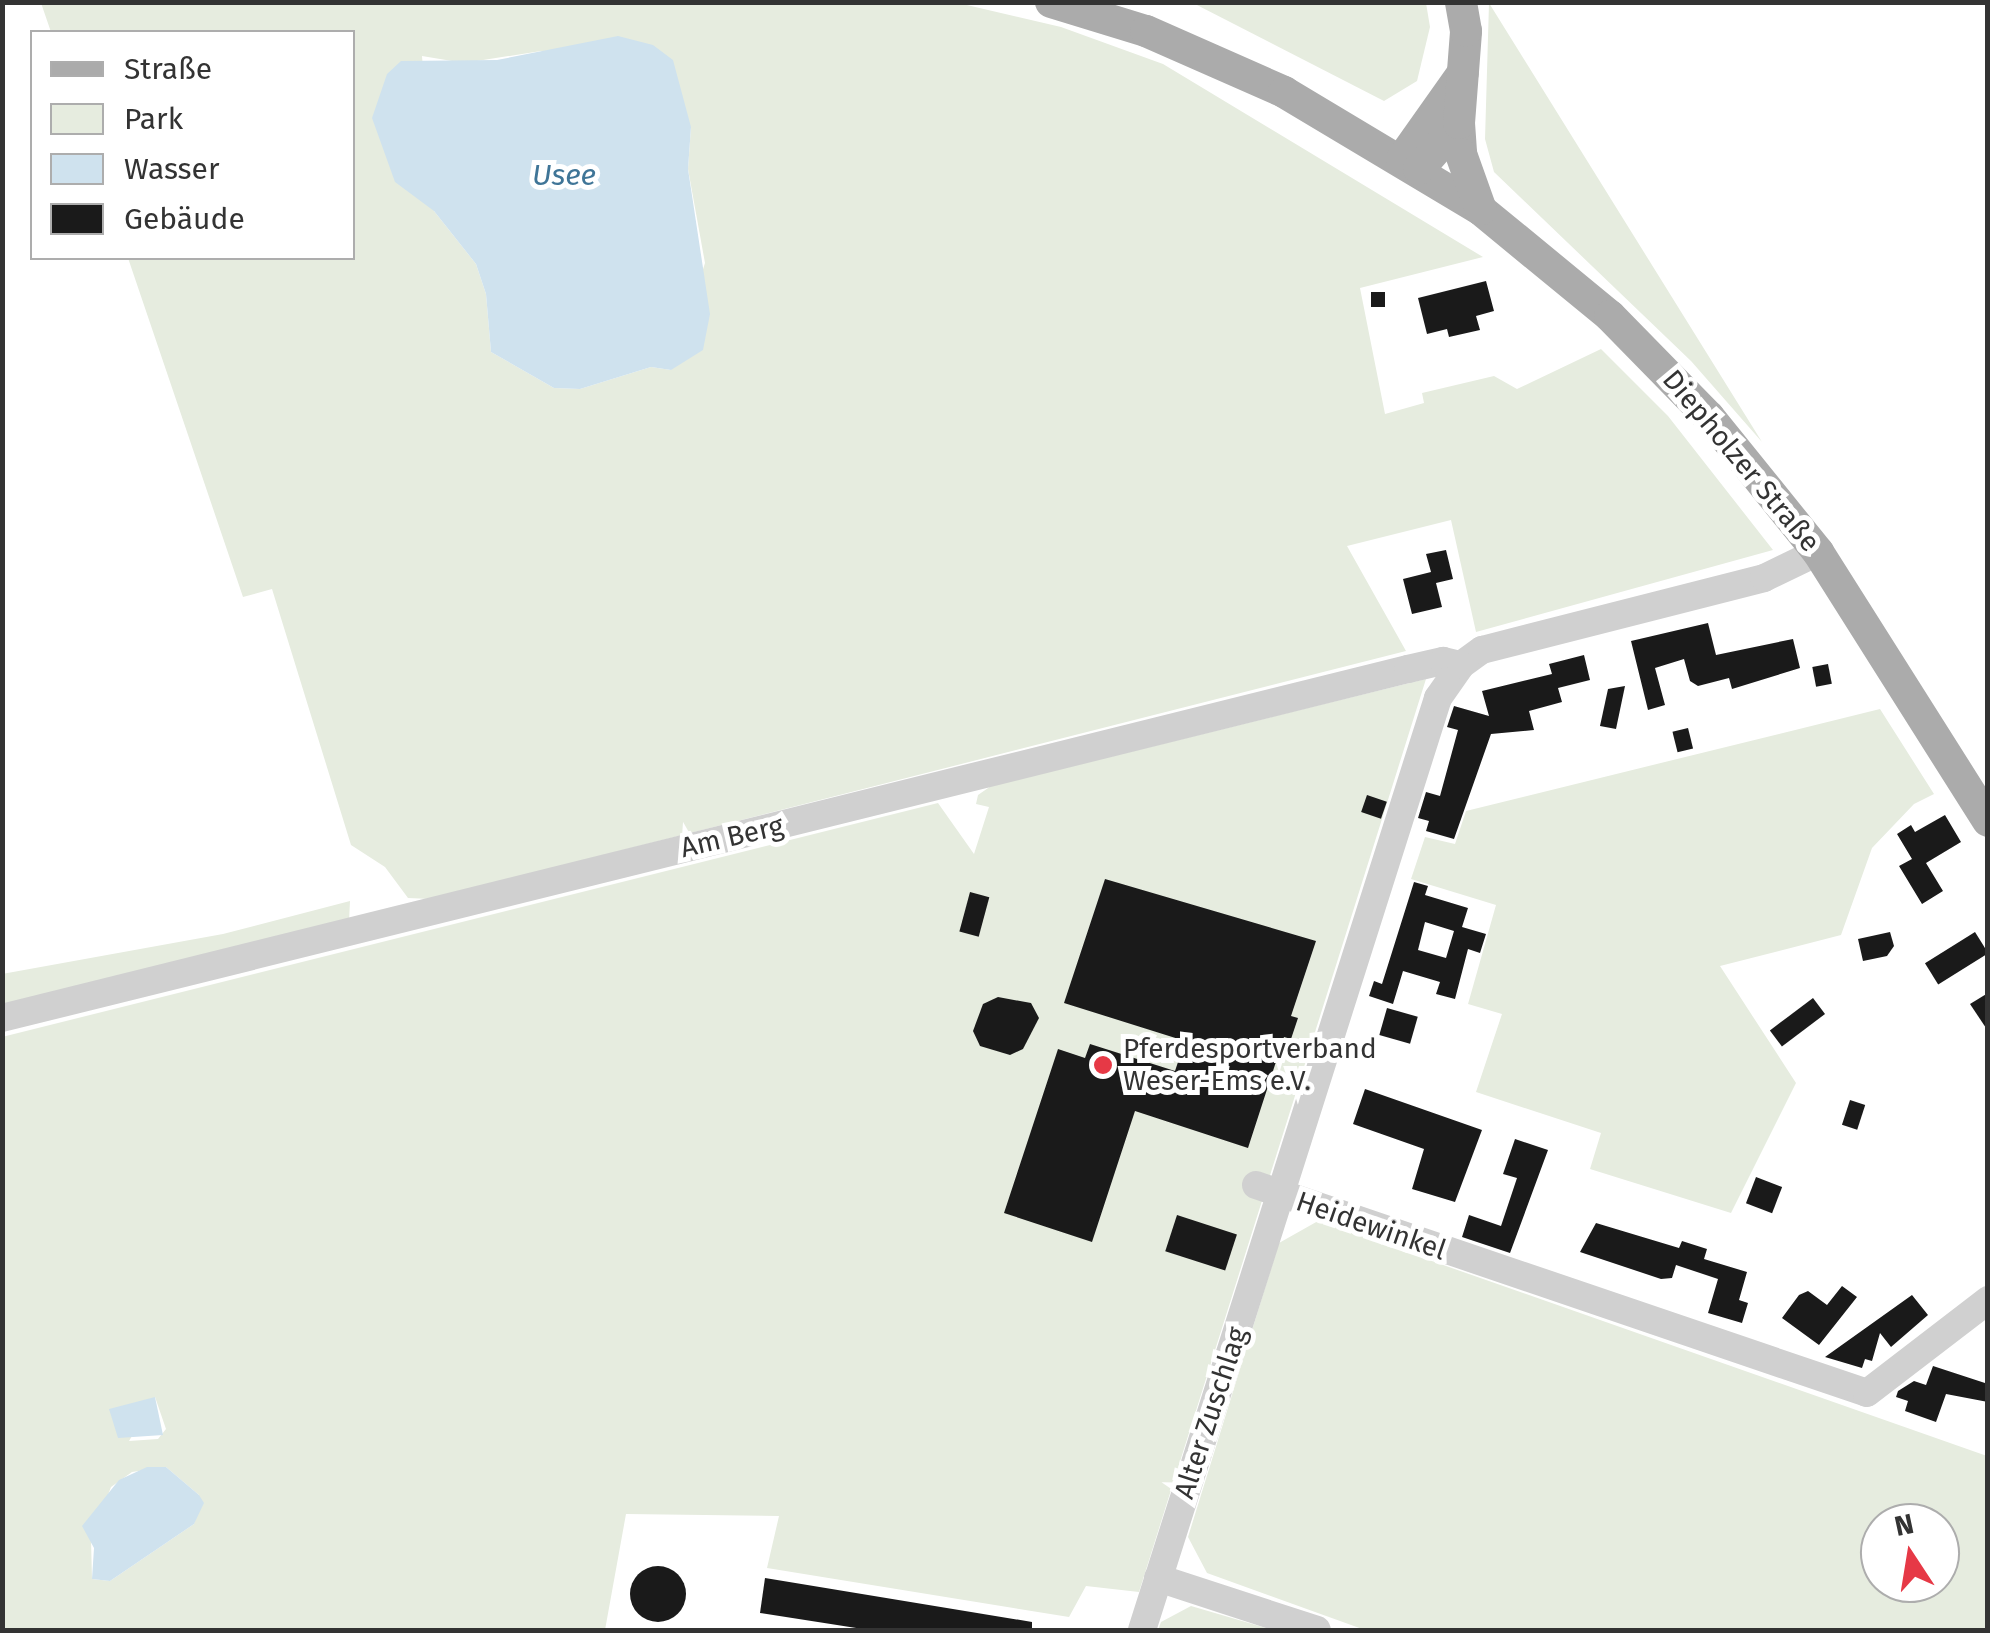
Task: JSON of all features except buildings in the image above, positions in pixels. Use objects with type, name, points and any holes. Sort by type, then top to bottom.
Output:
[{"type":"main road","name":"Diepholzer Straße","points":[[1051,2],[1146,31],[1284,92],[1410,164],[1481,210],[1666,370],[1818,552],[1988,821]]},
{"type":"main road","points":[[1462,2],[1461,154],[1481,210]]},
{"type":"main road","points":[[1410,164],[1464,70]]},
{"type":"main road","points":[[1410,164],[1459,123]]},
{"type":"street","points":[[1461,665],[1504,643],[1764,578],[1818,552]]},
{"type":"street","name":"Am Berg","points":[[2,1018],[1408,669],[1443,661],[1461,665]]},
{"type":"street","name":"Heidewinkel","points":[[1461,665],[1438,698],[1268,1191],[1867,1393],[1988,1300]]},
{"type":"street","name":"Alter Zuschlag","points":[[1142,1630],[1268,1191]]},
{"type":"street","points":[[1158,1578],[1317,1630]]},
{"type":"green space","points":[[954,2],[1061,27],[1163,64],[1483,257],[1360,288],[1385,414],[1424,403],[1422,393],[1494,376],[1517,389],[1601,349],[1668,416],[1773,550],[1476,632],[1451,520],[1347,546],[1406,651],[430,899],[408,898],[385,867],[351,845],[272,589],[243,597],[129,260],[355,260],[355,30],[50,30],[41,3]],"holes":[[[541,51],[691,127],[688,169],[705,263],[671,370],[651,367],[580,389],[554,388],[491,352],[486,294],[476,264],[434,211],[422,56],[464,63]]]},
{"type":"green space","points":[[1193,3],[1426,3],[1430,27],[1417,81],[1384,101]]},
{"type":"green space","points":[[1489,3],[1762,442],[1691,361],[1494,172],[1485,139]]},
{"type":"green space","points":[[1426,679],[1139,1592],[1086,1586],[1069,1617],[767,1568],[779,1516],[626,1514],[605,1630],[3,1630],[2,1037],[938,803],[974,854],[989,807],[976,804],[978,795],[991,786]],"holes":[[[155,1397],[166,1429],[158,1439],[129,1441]],[[166,1467],[199,1495],[194,1524],[110,1581],[92,1579],[91,1539],[111,1487],[132,1472]]]},
{"type":"green space","points":[[1880,709],[1934,794],[1914,804],[1872,848],[1841,935],[1720,966],[1796,1083],[1731,1213],[1590,1169],[1601,1133],[1476,1092],[1502,1014],[1468,1004],[1496,905],[1411,879],[1425,837],[1455,844],[1466,811]]},
{"type":"green space","points":[[350,901],[349,922],[3,1004],[2,974],[223,934]]},
{"type":"green space","points":[[1318,1221],[1987,1456],[1987,1630],[1365,1630],[1207,1573],[1188,1537],[1279,1243]]},
{"type":"green space","points":[[1191,1606],[1273,1630],[1158,1630],[1161,1622]]},
{"type":"water","name":"Usee","points":[[618,36],[653,45],[673,60],[691,127],[688,169],[710,314],[703,350],[671,370],[651,367],[580,389],[554,388],[491,352],[486,294],[476,264],[434,211],[395,182],[372,118],[387,74],[401,61],[497,60]]},
{"type":"water","points":[[155,1397],[163,1435],[118,1438],[109,1409]]},
{"type":"water","points":[[147,1467],[166,1467],[199,1495],[204,1503],[194,1524],[110,1581],[92,1579],[94,1548],[82,1526],[119,1480]]},
{"type":"place","name":"Pferdesportverband Weser-Ems e.V.","points":[[1103,1065]]}]
